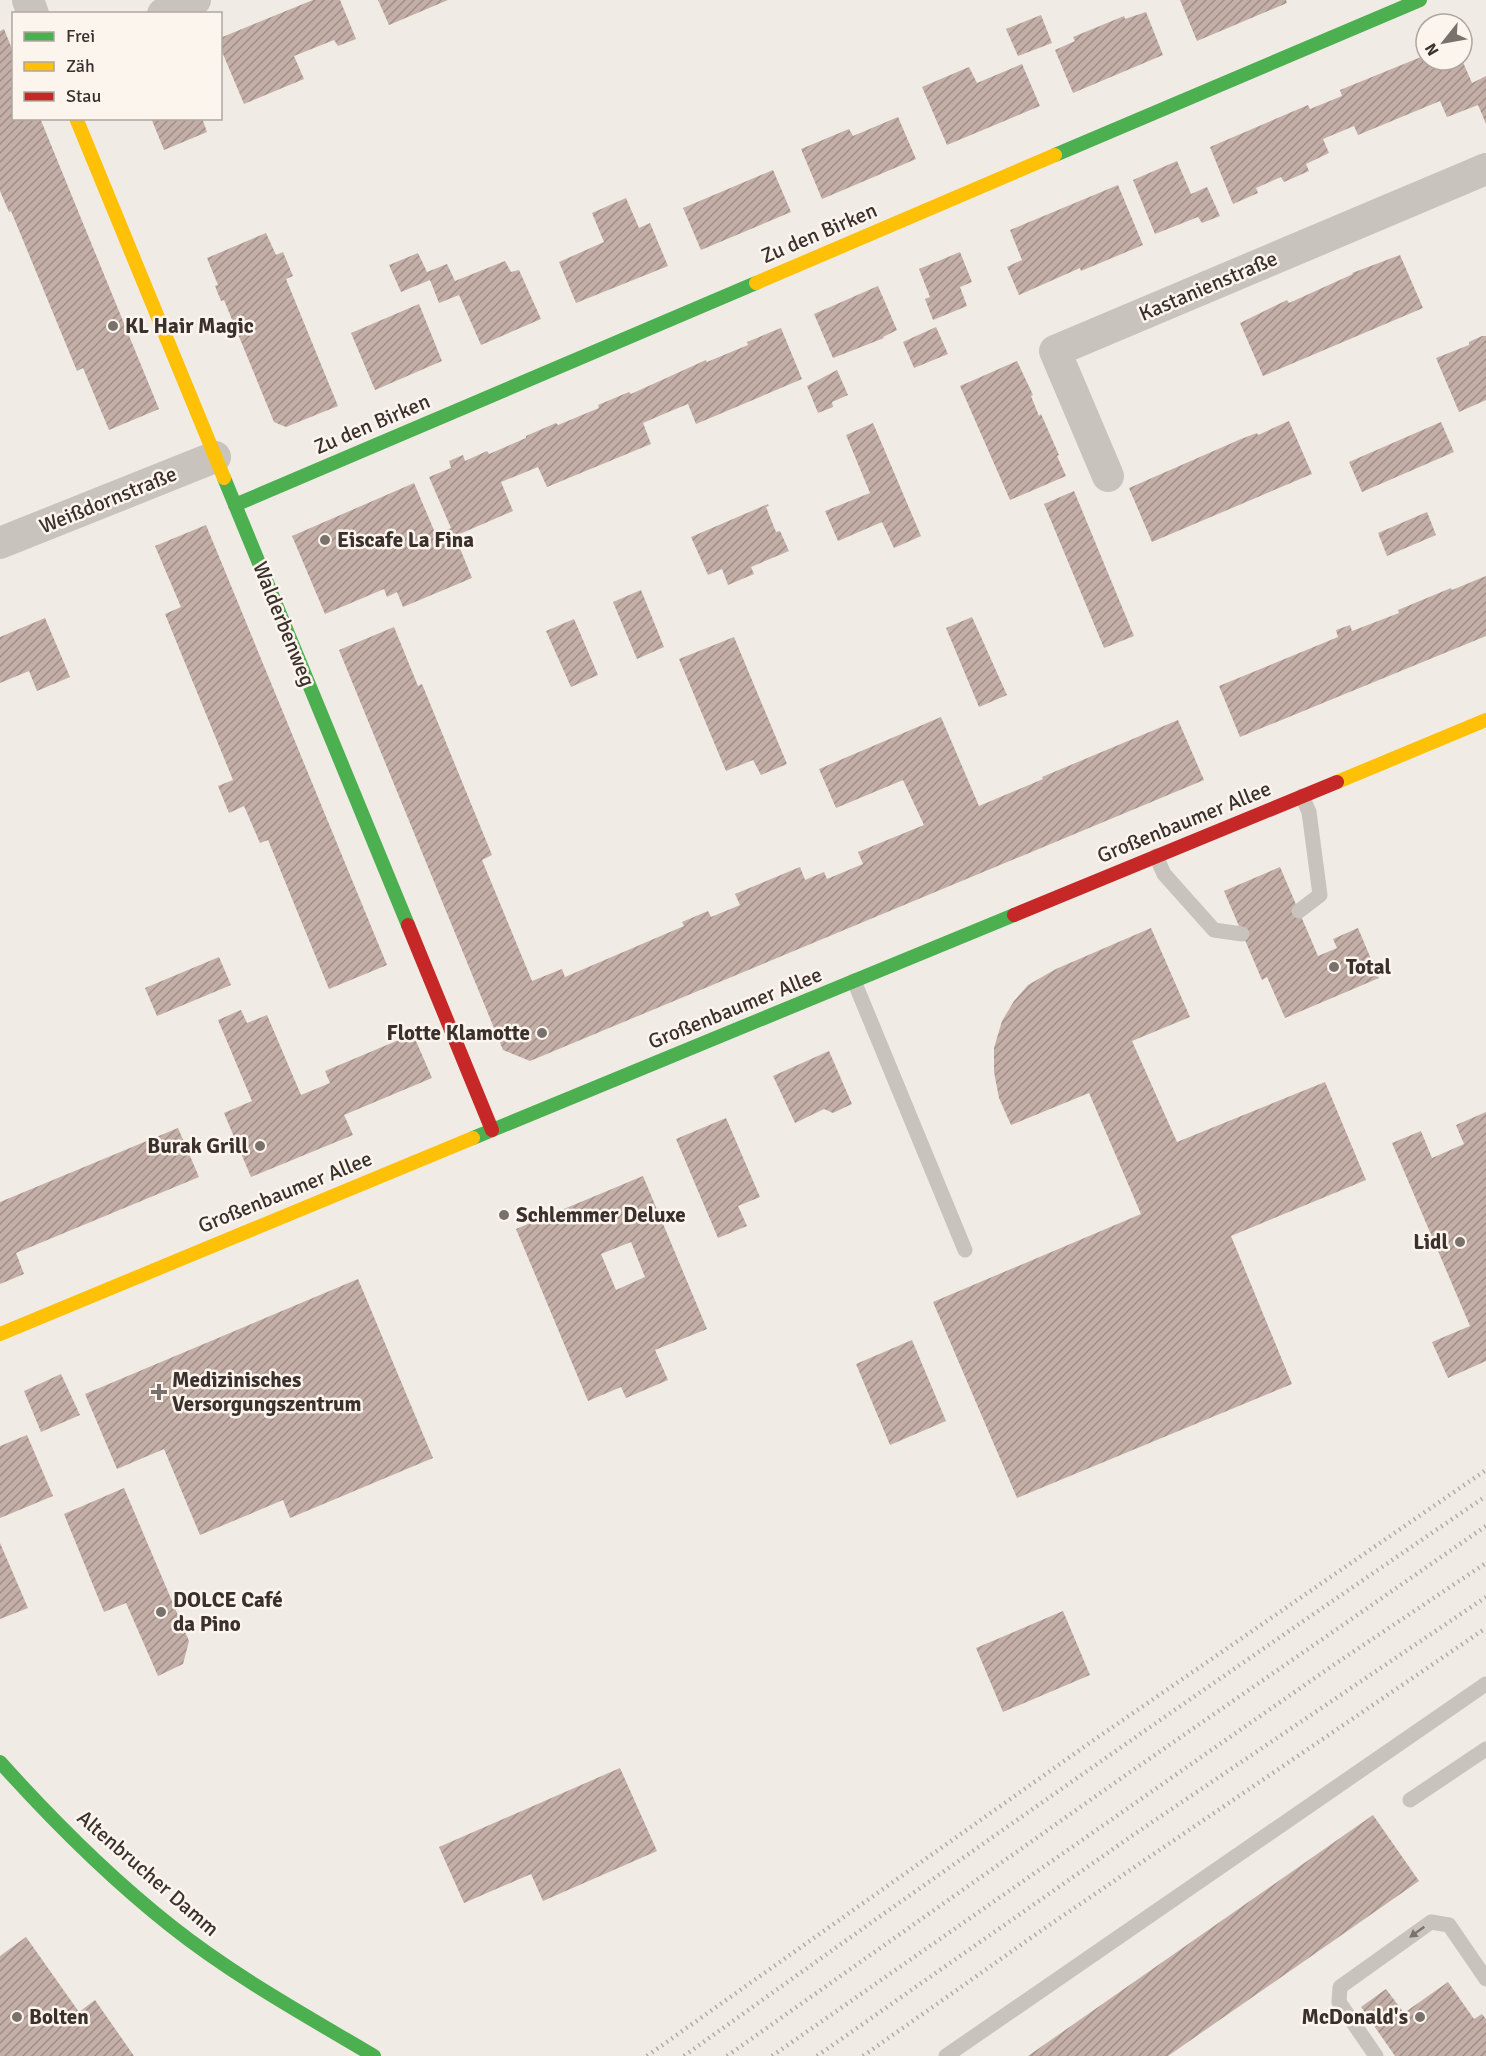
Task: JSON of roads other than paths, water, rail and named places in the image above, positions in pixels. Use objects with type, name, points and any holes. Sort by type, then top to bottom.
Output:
[{"type":"street","points":[[168,12],[195,0]]},
{"type":"street","name":"Zu den Birken","points":[[235,505],[1420,0]]},
{"type":"street","name":"Walderbenweg","points":[[77,120],[492,1130]]},
{"type":"street","name":"Kastanienstraße","points":[[1108,476],[1055,351],[1486,169]]},
{"type":"street","name":"Weißdornstraße","points":[[0,543],[215,457]]},
{"type":"street","name":"Großenbaumer Allee","points":[[0,1334],[1486,720]]},
{"type":"street","name":"Altenbrucher Damm","points":[[0,1762],[51,1817],[172,1926],[240,1974],[374,2056]]},
{"type":"lane","points":[[1299,910],[1320,895],[1309,812],[1302,796]]},
{"type":"lane","points":[[1156,856],[1164,874],[1214,930],[1242,934]]},
{"type":"lane","points":[[854,981],[965,1250]]},
{"type":"lane","points":[[946,2056],[1486,1684]]},
{"type":"lane","points":[[1410,1800],[1486,1749]]},
{"type":"lane","points":[[1376,2056],[1340,2002],[1340,1987],[1431,1922],[1449,1926],[1486,1978]]},
{"type":"railway","points":[[647,2056],[1091,1742],[1486,1470]]},
{"type":"railway","points":[[684,2056],[1083,1774],[1486,1496]]},
{"type":"railway","points":[[727,2056],[1123,1777],[1486,1526]]},
{"type":"railway","points":[[772,2056],[1332,1666],[1486,1563]]},
{"type":"railway","points":[[817,2056],[1136,1833],[1486,1597]]},
{"type":"railway","points":[[863,2056],[1042,1930],[1486,1628]]},
{"type":"place","name":"KL Hair Magic","points":[[113,326]]},
{"type":"place","name":"Eiscafe La Fina","points":[[325,540]]},
{"type":"place","name":"Total","points":[[1334,967]]},
{"type":"place","name":"Flotte Klamotte","points":[[542,1033]]},
{"type":"place","name":"Burak Grill","points":[[260,1146]]},
{"type":"place","name":"Schlemmer Deluxe","points":[[504,1215]]},
{"type":"place","name":"Lidl","points":[[1460,1242]]},
{"type":"place","name":"Medizinisches Versorgungszentrum","points":[[159,1392]]},
{"type":"place","name":"DOLCE Café da Pino","points":[[161,1612]]},
{"type":"place","name":"Bolten","points":[[17,2017]]},
{"type":"place","name":"McDonald's","points":[[1420,2017]]}]
